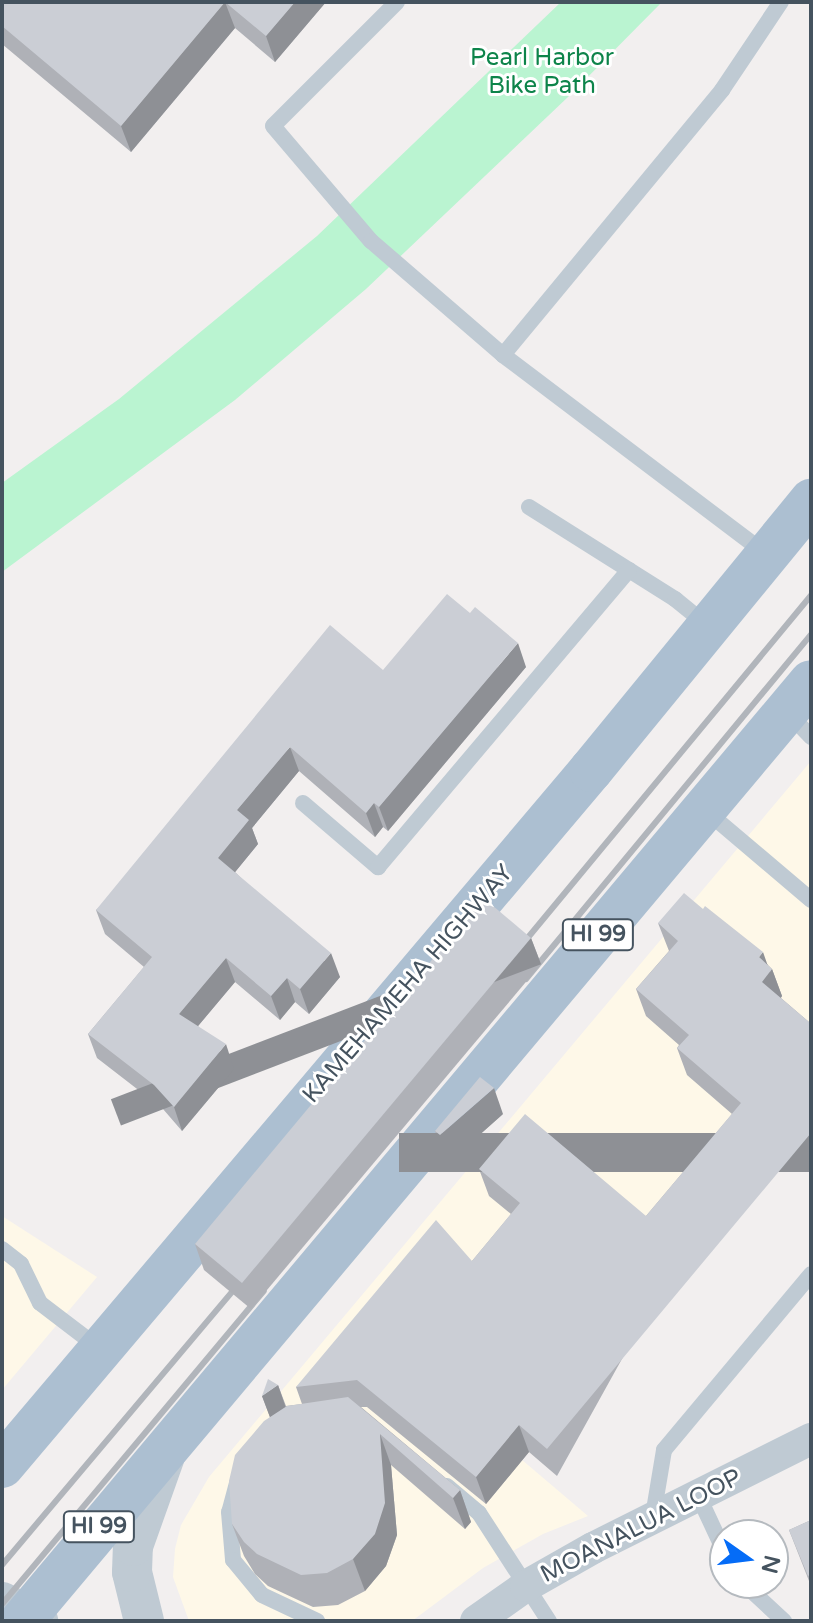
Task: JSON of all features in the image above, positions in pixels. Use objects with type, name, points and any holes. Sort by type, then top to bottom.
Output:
[{"type":"main road","name":"KAMEHAMEHA HIGHWAY","points":[[2,1466],[591,770],[811,501]]},
{"type":"main road","name":"HI 99","points":[[23,1614],[704,809],[803,710]]},
{"type":"street","name":"MOANALUA LOOP","points":[[476,1621],[526,1586],[653,1516],[811,1439]]},
{"type":"street","points":[[144,1621],[132,1572],[133,1546],[170,1441]]},
{"type":"lane","points":[[397,2],[273,126],[371,241],[503,355],[766,554]]},
{"type":"lane","points":[[503,355],[722,90],[781,2]]},
{"type":"lane","points":[[529,507],[675,599],[708,626]]},
{"type":"lane","points":[[303,803],[378,867],[629,570]]},
{"type":"lane","points":[[704,809],[811,900]]},
{"type":"lane","points":[[2,1249],[21,1264],[40,1303],[100,1349]]},
{"type":"lane","points":[[653,1516],[664,1450],[811,1274]]},
{"type":"lane","points":[[245,1473],[237,1482],[229,1512],[233,1560],[262,1595],[317,1621]]},
{"type":"lane","points":[[433,1475],[479,1513],[549,1621]]},
{"type":"lane","points":[[698,1495],[709,1519]]},
{"type":"lane","points":[[760,1599],[784,1621]]},
{"type":"shaded area","points":[[811,761],[811,1044],[487,1430],[588,1516],[543,1534],[483,1568],[412,1621],[189,1621],[173,1577],[175,1549],[181,1525],[209,1477]]},
{"type":"shaded area","points":[[2,1216],[97,1277],[2,1390]]},
{"type":"green space","name":"Pearl Harbor Bike Path","points":[[561,2],[662,2],[568,97],[366,289],[235,400],[2,572],[2,483],[119,399],[317,236]]},
{"type":"building","points":[[2,2],[225,2],[121,126],[2,26]]},
{"type":"building","points":[[225,2],[295,2],[266,36]]},
{"type":"building","points":[[447,594],[470,613],[475,607],[518,643],[379,807],[374,803],[366,813],[290,747],[237,810],[249,820],[218,858],[331,953],[300,989],[287,978],[271,996],[226,958],[179,1014],[226,1044],[174,1107],[154,1085],[88,1034],[152,957],[96,910],[330,625],[383,670]]},
{"type":"building","points":[[684,893],[763,952],[759,957],[772,969],[762,982],[809,1022],[811,1020],[811,1133],[547,1449],[519,1425],[476,1477],[357,1380],[296,1387],[436,1220],[472,1261],[520,1203],[479,1169],[525,1114],[646,1216],[741,1103],[677,1048],[689,1035],[636,989],[678,941],[658,923]]},
{"type":"building","points":[[486,900],[531,938],[242,1283],[195,1244],[476,907]]},
{"type":"building","points":[[480,1077],[494,1088],[440,1135],[435,1131]]},
{"type":"building","points":[[268,1379],[278,1385],[262,1396]]},
{"type":"building","points":[[348,1397],[460,1490],[453,1498],[380,1434],[385,1503],[375,1534],[353,1559],[327,1573],[301,1575],[257,1554],[232,1524],[229,1481],[235,1455],[264,1421],[287,1406]]},
{"type":"building","points":[[811,1520],[811,1574],[808,1576],[789,1530]]},
{"type":"railway","points":[[516,952],[811,595]]},
{"type":"railway","points":[[526,979],[811,635]]},
{"type":"railway","points":[[2,1565],[246,1275]]},
{"type":"railway","points":[[2,1604],[264,1291]]}]
